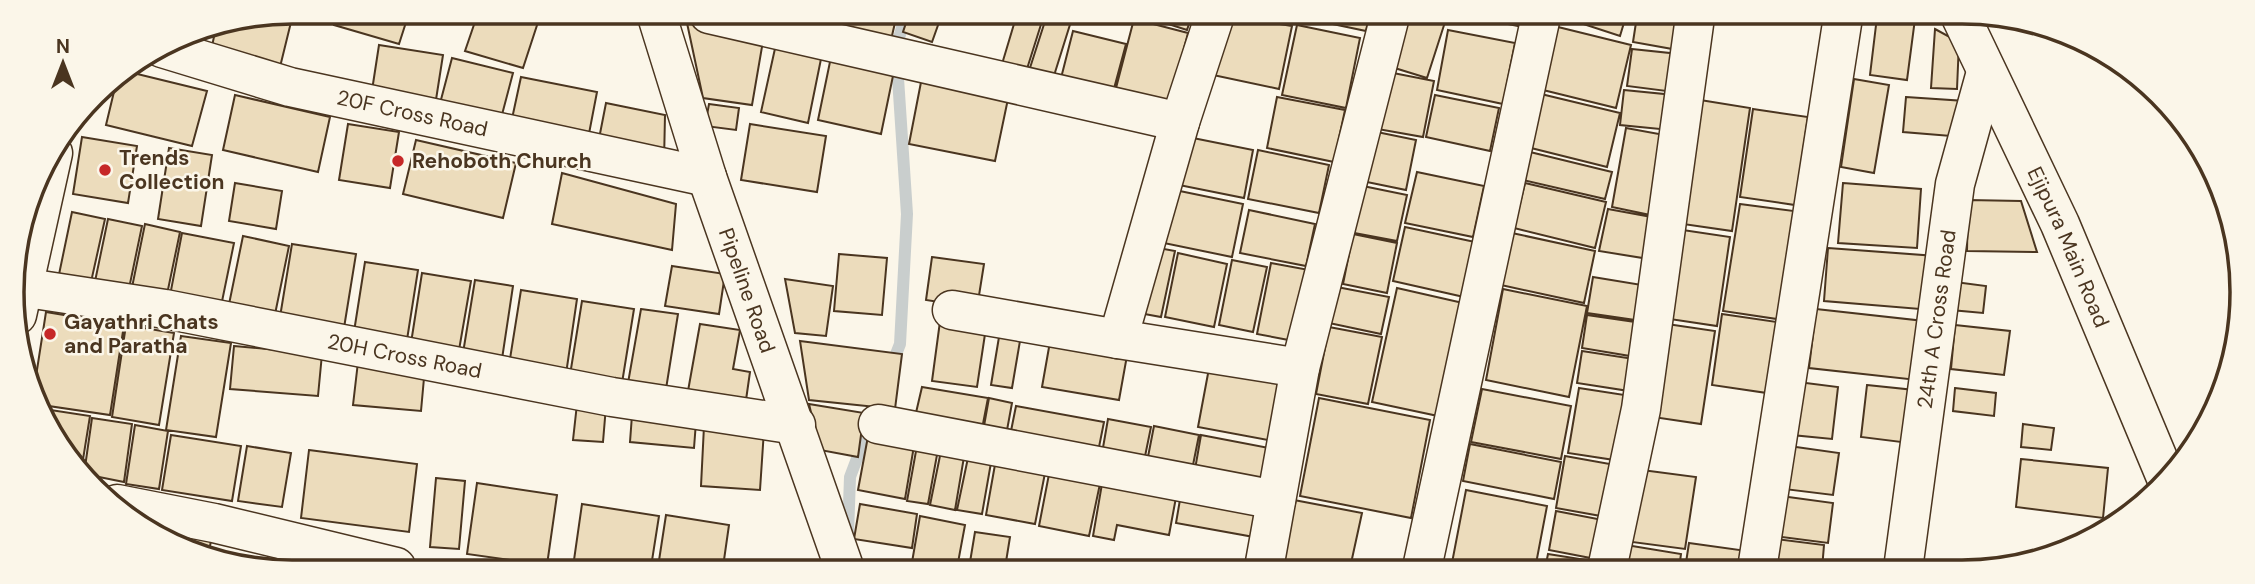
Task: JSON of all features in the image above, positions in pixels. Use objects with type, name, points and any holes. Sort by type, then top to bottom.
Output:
[{"type":"street","name":"Pipeline Road","points":[[659,24],[707,177],[841,560]]},
{"type":"street","points":[[755,24],[1180,122]]},
{"type":"street","points":[[1118,339],[1180,122],[1213,24]]},
{"type":"street","points":[[1266,560],[1300,368],[1388,24]]},
{"type":"street","points":[[1424,560],[1539,24]]},
{"type":"street","points":[[1609,560],[1641,409],[1694,24]]},
{"type":"street","points":[[1759,560],[1842,24]]},
{"type":"street","name":"Ejipura Main Road","points":[[1955,24],[1986,72],[2060,224],[2163,470]]},
{"type":"street","name":"20F Cross Road","points":[[174,52],[290,87],[707,177]]},
{"type":"street","name":"24th A Cross Road","points":[[1904,560],[1955,184],[1986,72]]},
{"type":"street","points":[[27,261],[42,198]]},
{"type":"street","name":"20H Cross Road","points":[[24,297],[166,309],[612,397],[796,425]]},
{"type":"street","points":[[952,310],[1300,368]]},
{"type":"street","points":[[878,424],[1276,500]]},
{"type":"street","points":[[134,507],[214,523],[367,560]]},
{"type":"building","points":[[291,24],[280,67],[211,51],[214,37],[257,27]]},
{"type":"building","points":[[334,24],[405,24],[399,44]]},
{"type":"building","points":[[474,24],[537,24],[523,68],[465,51]]},
{"type":"building","points":[[687,24],[763,41],[752,105],[703,98]]},
{"type":"building","points":[[829,24],[895,24],[891,40],[828,27]]},
{"type":"building","points":[[906,24],[938,24],[932,42],[903,32]]},
{"type":"building","points":[[1014,24],[1041,24],[1026,72],[1002,64]]},
{"type":"building","points":[[1044,24],[1070,24],[1052,82],[1028,74]]},
{"type":"building","points":[[1133,24],[1153,24],[1188,33],[1170,102],[1116,88]]},
{"type":"building","points":[[1168,24],[1189,24],[1187,30]]},
{"type":"building","points":[[1223,24],[1292,26],[1279,89],[1213,75]]},
{"type":"building","points":[[1333,24],[1367,24],[1366,31]]},
{"type":"building","points":[[1398,24],[1444,24],[1427,78],[1385,65]]},
{"type":"building","points":[[1583,24],[1624,24],[1620,36]]},
{"type":"building","points":[[1636,24],[1683,24],[1678,50],[1633,42]]},
{"type":"building","points":[[1876,24],[1914,24],[1907,80],[1870,75]]},
{"type":"building","points":[[1297,25],[1360,38],[1346,108],[1282,95]]},
{"type":"building","points":[[1558,27],[1631,45],[1616,108],[1543,90]]},
{"type":"building","points":[[1935,29],[1959,42],[1957,89],[1931,88]]},
{"type":"building","points":[[1448,30],[1515,43],[1503,104],[1437,90]]},
{"type":"building","points":[[1073,31],[1126,44],[1112,96],[1060,82]]},
{"type":"building","points":[[776,44],[822,54],[808,123],[761,112]]},
{"type":"building","points":[[379,45],[443,55],[435,106],[371,97]]},
{"type":"building","points":[[1632,49],[1679,54],[1674,92],[1627,86]]},
{"type":"building","points":[[831,57],[894,71],[881,134],[818,120]]},
{"type":"building","points":[[452,58],[513,73],[499,126],[438,111]]},
{"type":"building","points":[[1383,71],[1434,81],[1423,137],[1372,128]]},
{"type":"building","points":[[137,74],[207,91],[192,146],[106,125],[114,93]]},
{"type":"building","points":[[521,77],[597,92],[587,144],[510,128]]},
{"type":"building","points":[[922,77],[1009,94],[995,161],[909,144]]},
{"type":"building","points":[[1854,79],[1889,85],[1874,173],[1841,167]]},
{"type":"building","points":[[1624,90],[1674,95],[1670,130],[1620,125]]},
{"type":"building","points":[[1541,94],[1620,113],[1607,167],[1527,147]]},
{"type":"building","points":[[235,95],[330,117],[318,172],[223,150]]},
{"type":"building","points":[[1435,95],[1499,108],[1490,151],[1426,137]]},
{"type":"building","points":[[1277,97],[1345,110],[1334,162],[1267,148]]},
{"type":"building","points":[[1906,97],[1965,101],[1963,137],[1903,132]]},
{"type":"building","points":[[1694,99],[1750,108],[1732,231],[1676,223]]},
{"type":"building","points":[[606,103],[665,115],[664,162],[597,149]]},
{"type":"building","points":[[709,104],[739,108],[736,130],[705,126]]},
{"type":"building","points":[[1753,109],[1808,117],[1795,205],[1740,197]]},
{"type":"building","points":[[348,124],[399,132],[390,188],[339,180]]},
{"type":"building","points":[[750,124],[826,136],[817,192],[741,180]]},
{"type":"building","points":[[1626,128],[1670,136],[1655,216],[1612,207]]},
{"type":"building","points":[[1372,131],[1416,140],[1406,190],[1362,181]]},
{"type":"building","points":[[1183,136],[1253,150],[1244,198],[1174,184]]},
{"type":"building","name":"Trends Collection","points":[[82,137],[137,146],[128,203],[73,194]]},
{"type":"building","points":[[416,140],[516,163],[503,218],[403,194]]},
{"type":"building","points":[[169,148],[212,155],[201,226],[158,219]]},
{"type":"building","points":[[1258,150],[1329,165],[1319,213],[1248,199]]},
{"type":"building","points":[[1530,152],[1612,172],[1605,199],[1523,180]]},
{"type":"building","points":[[1417,172],[1484,186],[1473,237],[1405,223]]},
{"type":"building","points":[[562,173],[676,204],[672,250],[552,224]]},
{"type":"building","points":[[235,183],[282,191],[276,229],[229,221]]},
{"type":"building","points":[[1525,183],[1606,202],[1595,248],[1514,228]]},
{"type":"building","points":[[1843,183],[1921,189],[1917,248],[1838,243]]},
{"type":"building","points":[[1358,185],[1407,195],[1397,241],[1349,232]]},
{"type":"building","points":[[1170,189],[1243,204],[1232,257],[1159,242]]},
{"type":"building","points":[[1968,200],[2021,201],[2037,252],[1967,251]]},
{"type":"building","points":[[1740,204],[1794,211],[1777,319],[1723,311]]},
{"type":"building","points":[[1608,209],[1657,218],[1649,259],[1599,251]]},
{"type":"building","points":[[1249,210],[1315,224],[1306,266],[1240,253]]},
{"type":"building","points":[[72,212],[105,219],[89,291],[57,284]]},
{"type":"building","points":[[108,219],[142,226],[127,298],[93,291]]},
{"type":"building","points":[[145,224],[180,232],[165,304],[130,297]]},
{"type":"building","points":[[1405,227],[1475,242],[1464,297],[1393,281]]},
{"type":"building","points":[[1676,229],[1730,237],[1717,326],[1663,318]]},
{"type":"building","points":[[182,233],[234,243],[219,316],[168,306]]},
{"type":"building","points":[[1512,233],[1595,251],[1584,303],[1501,285]]},
{"type":"building","points":[[1353,234],[1397,243],[1387,293],[1343,284]]},
{"type":"building","points":[[243,236],[289,246],[273,324],[227,314]]},
{"type":"building","points":[[292,244],[356,254],[343,334],[279,323]]},
{"type":"building","points":[[1153,247],[1175,251],[1161,317],[1139,313]]},
{"type":"building","points":[[1828,248],[1936,256],[1932,310],[1824,301]]},
{"type":"building","points":[[1178,253],[1227,264],[1214,327],[1165,317]]},
{"type":"building","points":[[839,254],[887,258],[882,315],[834,311]]},
{"type":"building","points":[[932,257],[984,264],[977,308],[926,300]]},
{"type":"building","points":[[1232,260],[1267,267],[1253,332],[1219,325]]},
{"type":"building","points":[[365,262],[418,270],[406,346],[353,338]]},
{"type":"building","points":[[1271,263],[1309,270],[1294,341],[1257,334]]},
{"type":"building","points":[[672,266],[725,274],[719,314],[665,306]]},
{"type":"building","points":[[422,273],[471,281],[459,350],[411,343]]},
{"type":"building","points":[[1593,277],[1648,286],[1642,321],[1587,313]]},
{"type":"building","points":[[785,279],[833,286],[826,336],[795,333]]},
{"type":"building","points":[[475,280],[513,286],[502,359],[463,353]]},
{"type":"building","points":[[1955,282],[1986,286],[1983,313],[1951,310]]},
{"type":"building","points":[[1337,287],[1389,297],[1381,334],[1329,323]]},
{"type":"building","points":[[1397,288],[1463,303],[1438,416],[1372,402]]},
{"type":"building","points":[[1503,289],[1587,306],[1569,397],[1486,380]]},
{"type":"building","points":[[521,290],[577,299],[566,374],[509,365]]},
{"type":"building","points":[[582,301],[634,309],[622,383],[570,375]]},
{"type":"building","points":[[641,309],[678,314],[666,389],[628,383]]},
{"type":"building","points":[[1816,309],[1924,321],[1917,380],[1809,368]]},
{"type":"building","points":[[46,312],[124,325],[110,415],[50,406],[37,371]]},
{"type":"building","points":[[941,314],[987,321],[977,387],[932,381]]},
{"type":"building","points":[[1722,314],[1777,322],[1767,393],[1712,385]]},
{"type":"building","points":[[1587,315],[1642,323],[1636,357],[1582,348]]},
{"type":"building","points":[[700,324],[740,330],[733,369],[750,372],[746,400],[688,391]]},
{"type":"building","points":[[1667,324],[1715,331],[1701,424],[1653,417]]},
{"type":"building","points":[[126,325],[174,333],[159,425],[112,417]]},
{"type":"building","points":[[1001,325],[1022,329],[1012,388],[991,385]]},
{"type":"building","points":[[1955,325],[2010,331],[2004,375],[1951,369]]},
{"type":"building","points":[[1329,327],[1382,337],[1368,404],[1316,394]]},
{"type":"building","points":[[181,336],[231,343],[216,437],[166,430]]},
{"type":"building","points":[[1051,336],[1128,350],[1119,400],[1042,387]]},
{"type":"building","points":[[800,341],[902,354],[895,409],[809,400]]},
{"type":"building","points":[[234,346],[322,354],[318,396],[230,389]]},
{"type":"building","points":[[1582,351],[1634,359],[1629,391],[1577,383]]},
{"type":"building","points":[[358,362],[425,367],[421,411],[353,405]]},
{"type":"building","points":[[1210,363],[1285,376],[1273,441],[1198,427]]},
{"type":"building","points":[[1798,382],[1838,387],[1832,439],[1792,435]]},
{"type":"building","points":[[1867,385],[1924,391],[1917,444],[1861,437]]},
{"type":"building","points":[[922,387],[988,398],[982,429],[915,417]]},
{"type":"building","points":[[1579,388],[1631,396],[1621,461],[1568,453]]},
{"type":"building","points":[[1955,388],[1996,393],[1994,416],[1953,411]]},
{"type":"building","points":[[1482,389],[1571,406],[1561,459],[1471,442]]},
{"type":"building","points":[[989,398],[1012,403],[1005,441],[982,437]]},
{"type":"building","points":[[1319,398],[1430,420],[1411,518],[1300,496]]},
{"type":"building","points":[[577,404],[606,406],[603,442],[573,440]]},
{"type":"building","points":[[809,404],[864,413],[858,457],[820,450]]},
{"type":"building","points":[[1016,406],[1104,422],[1097,457],[1009,441]]},
{"type":"building","points":[[52,410],[90,416],[83,459]]},
{"type":"building","points":[[632,415],[696,422],[694,448],[630,442]]},
{"type":"building","points":[[92,418],[132,424],[124,482],[99,477],[86,462]]},
{"type":"building","points":[[1108,419],[1151,427],[1143,466],[1101,459]]},
{"type":"building","points":[[2023,424],[2054,428],[2051,450],[2021,447]]},
{"type":"building","points":[[135,425],[168,431],[159,489],[126,484]]},
{"type":"building","points":[[704,426],[764,430],[760,490],[701,486]]},
{"type":"building","points":[[1154,426],[1199,435],[1191,475],[1146,467]]},
{"type":"building","points":[[869,431],[915,440],[905,499],[858,490]]},
{"type":"building","points":[[171,435],[241,446],[232,501],[162,490]]},
{"type":"building","points":[[1201,435],[1269,448],[1262,487],[1194,475]]},
{"type":"building","points":[[918,440],[939,444],[928,504],[907,501]]},
{"type":"building","points":[[1470,444],[1561,462],[1554,499],[1463,481]]},
{"type":"building","points":[[247,446],[291,453],[282,507],[238,501]]},
{"type":"building","points":[[942,446],[965,451],[955,510],[930,505]]},
{"type":"building","points":[[1789,446],[1839,453],[1833,495],[1784,489]]},
{"type":"building","points":[[309,450],[417,464],[409,532],[301,518]]},
{"type":"building","points":[[969,453],[992,457],[982,514],[957,510]]},
{"type":"building","points":[[1565,456],[1621,466],[1612,518],[1556,508]]},
{"type":"building","points":[[996,459],[1046,468],[1035,524],[986,515]]},
{"type":"building","points":[[2021,459],[2108,468],[2103,518],[2016,507]]},
{"type":"building","points":[[1050,469],[1101,479],[1089,536],[1039,526]]},
{"type":"building","points":[[1642,470],[1696,477],[1685,549],[1632,542]]},
{"type":"building","points":[[436,478],[465,481],[459,549],[430,547]]},
{"type":"building","points":[[1103,478],[1177,492],[1169,535],[1117,525],[1114,540],[1093,536]]},
{"type":"building","points":[[477,483],[557,495],[548,560],[511,560],[467,554]]},
{"type":"building","points":[[1182,488],[1260,502],[1254,537],[1176,523]]},
{"type":"building","points":[[1466,490],[1547,506],[1537,560],[1453,560]]},
{"type":"building","points":[[1781,496],[1833,503],[1828,543],[1775,536]]},
{"type":"building","points":[[1294,500],[1362,513],[1352,560],[1283,560]]},
{"type":"building","points":[[582,504],[659,516],[652,560],[574,560]]},
{"type":"building","points":[[860,504],[917,514],[912,548],[854,539]]},
{"type":"building","points":[[1556,511],[1608,521],[1601,560],[1549,550]]},
{"type":"building","points":[[666,515],[729,525],[724,560],[659,560]]},
{"type":"building","points":[[920,516],[965,525],[958,560],[912,560]]},
{"type":"building","points":[[155,522],[213,532],[210,546]]},
{"type":"building","points":[[975,532],[1010,537],[1006,560],[970,560]]},
{"type":"building","points":[[1776,539],[1824,545],[1823,560],[1773,560]]},
{"type":"building","points":[[1614,543],[1681,554],[1680,560],[1612,560]]},
{"type":"building","points":[[1689,543],[1747,551],[1746,560],[1686,560]]},
{"type":"building","points":[[1548,554],[1586,560],[1547,560]]},
{"type":"waterway","points":[[891,367],[900,344],[907,214],[896,48],[903,24]]},
{"type":"waterway","points":[[848,535],[850,477],[870,424]]},
{"type":"place","name":"Rehoboth Church","points":[[398,161]]},
{"type":"place","name":"Trends Collection","points":[[105,170]]},
{"type":"place","name":"Gayathri Chats and Paratha","points":[[50,334]]}]
